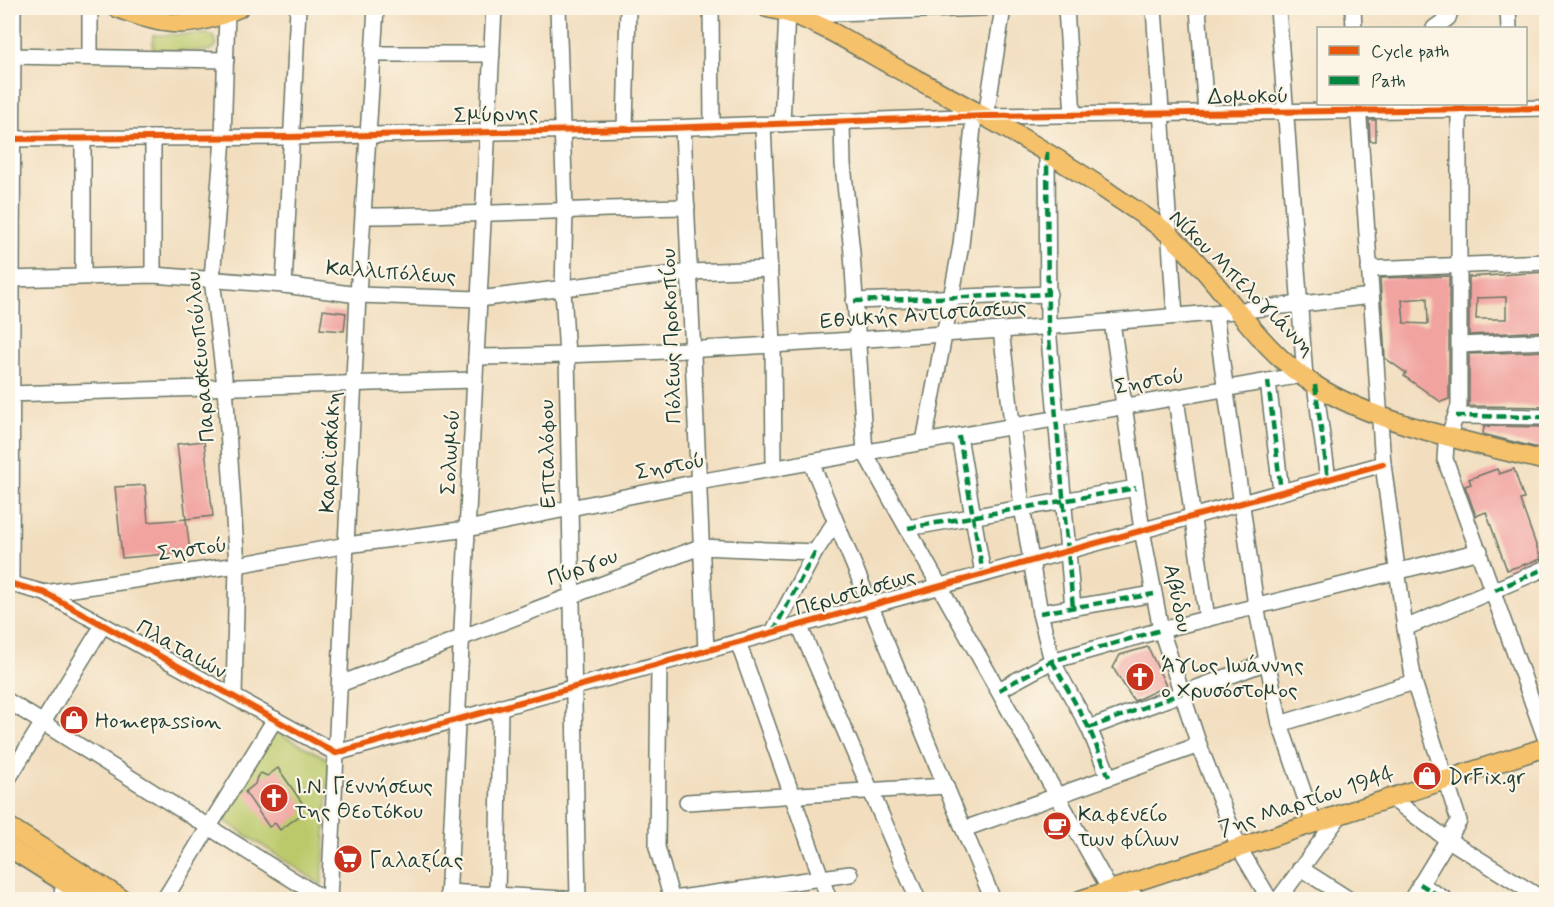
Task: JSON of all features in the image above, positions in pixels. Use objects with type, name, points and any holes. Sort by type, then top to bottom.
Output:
[{"type":"main road","points":[[117,8],[161,23],[233,10]]},
{"type":"main road","name":"Νίκου Μπελογιάννη","points":[[767,8],[796,12],[980,117],[1047,152],[1170,235],[1215,281],[1282,358],[1307,379],[1379,414],[1449,436],[1546,460]]},
{"type":"main road","name":"7ης Μαρτίου 1944","points":[[1100,894],[1546,747]]},
{"type":"main road","points":[[8,826],[124,900]]},
{"type":"main road","points":[[8,847],[62,891],[92,900]]},
{"type":"street","points":[[9,583],[10,56],[13,8]]},
{"type":"street","points":[[90,8],[90,57]]},
{"type":"street","points":[[284,285],[298,8]]},
{"type":"street","name":"Καραϊσκάκη","points":[[327,900],[358,295],[376,8]]},
{"type":"street","name":"Σολωμού","points":[[448,896],[494,8]]},
{"type":"street","name":"Επταλόφου","points":[[558,8],[565,209],[563,290],[567,356],[579,900]]},
{"type":"street","points":[[625,129],[628,8]]},
{"type":"street","points":[[711,8],[712,127]]},
{"type":"street","points":[[782,124],[796,12],[984,8]]},
{"type":"street","points":[[924,442],[961,245],[980,117],[1003,8]]},
{"type":"street","points":[[1066,8],[1073,115]]},
{"type":"street","points":[[1154,8],[1175,316]]},
{"type":"street","points":[[1198,8],[1206,113]]},
{"type":"street","points":[[1278,8],[1299,305],[1307,379],[1328,479]]},
{"type":"street","points":[[1353,8],[1354,27]]},
{"type":"street","points":[[1435,27],[1448,18],[1451,8]]},
{"type":"street","points":[[1508,8],[1509,27]]},
{"type":"street","name":"Παρασκευοπούλου","points":[[233,10],[226,60],[223,138],[212,279],[225,387],[237,565],[234,697]]},
{"type":"street","points":[[373,54],[492,54]]},
{"type":"street","points":[[10,56],[226,60]]},
{"type":"street","name":"Δομοκού","points":[[980,117],[1286,112],[1358,107],[1459,109],[1512,106],[1546,108]]},
{"type":"street","points":[[1358,107],[1383,464],[1397,572],[1413,682],[1459,821],[1411,900]]},
{"type":"street","points":[[1459,109],[1459,406],[1444,450],[1445,459],[1480,551],[1546,740]]},
{"type":"street","name":"Σμύρνης","points":[[10,139],[291,137],[561,129],[683,128],[980,117]]},
{"type":"street","points":[[842,122],[843,164],[865,453],[1058,795],[1100,894],[1140,900]]},
{"type":"street","points":[[763,125],[773,345],[774,469]]},
{"type":"street","name":"Πόλεως Προκοπίου","points":[[683,128],[706,651]]},
{"type":"street","points":[[153,138],[153,275]]},
{"type":"street","points":[[82,276],[83,139]]},
{"type":"street","points":[[1047,152],[1048,327],[1073,608]]},
{"type":"street","points":[[364,216],[484,215],[565,209],[687,207]]},
{"type":"street","points":[[1369,269],[1546,262]]},
{"type":"street","name":"Καλλιπόλεως","points":[[10,279],[153,275],[284,285],[358,295],[479,299],[690,272],[770,269]]},
{"type":"street","points":[[854,301],[1049,294]]},
{"type":"street","name":"Εθνικής Αντιστάσεως","points":[[476,357],[567,356],[1048,327],[1239,311],[1371,296]]},
{"type":"street","points":[[1215,312],[1256,606],[1280,724],[1314,823]]},
{"type":"street","name":"Αβύδου","points":[[1112,322],[1142,530],[1161,630],[1199,746],[1239,848],[1270,900]]},
{"type":"street","points":[[1001,330],[1023,507],[1040,613],[1052,661],[1089,728],[1109,777]]},
{"type":"street","points":[[1460,345],[1546,341]]},
{"type":"street","name":"Σηστού","points":[[45,593],[237,565],[347,544],[467,529],[698,482],[1268,381],[1307,379]]},
{"type":"street","points":[[10,394],[475,380]]},
{"type":"street","points":[[1268,381],[1281,492]]},
{"type":"street","points":[[1176,398],[1207,618]]},
{"type":"street","points":[[1456,416],[1546,417]]},
{"type":"street","points":[[959,436],[983,574]]},
{"type":"street","points":[[811,462],[993,900]]},
{"type":"street","name":"Περιστάσεως","points":[[336,753],[1383,464]]},
{"type":"street","points":[[908,528],[1136,488]]},
{"type":"street","points":[[773,632],[814,552],[836,522]]},
{"type":"street","name":"Πύργου","points":[[339,684],[571,594],[700,547],[814,552]]},
{"type":"street","points":[[999,690],[1052,661],[1207,618],[1480,551]]},
{"type":"street","points":[[1405,628],[1546,568]]},
{"type":"street","name":"Πλαταιών","points":[[9,583],[45,593],[336,753]]},
{"type":"street","points":[[1040,613],[1154,594]]},
{"type":"street","points":[[8,779],[103,625]]},
{"type":"street","points":[[799,625],[918,900]]},
{"type":"street","points":[[738,642],[829,900]]},
{"type":"street","points":[[1089,728],[1267,662]]},
{"type":"street","points":[[658,665],[657,848],[672,899]]},
{"type":"street","points":[[1280,724],[1413,682]]},
{"type":"street","points":[[8,701],[327,900]]},
{"type":"street","points":[[497,897],[500,707]]},
{"type":"street","points":[[164,900],[275,719]]},
{"type":"street","points":[[964,829],[1199,746]]},
{"type":"street","points":[[687,802],[946,786]]},
{"type":"street","points":[[1391,798],[1447,839],[1544,900]]},
{"type":"street","points":[[1278,900],[1341,814]]},
{"type":"street","points":[[1300,868],[1350,900]]},
{"type":"street","points":[[666,900],[850,874]]},
{"type":"street","points":[[1420,884],[1446,900]]},
{"type":"street","points":[[448,896],[579,900]]},
{"type":"green space","points":[[209,34],[217,43],[215,48],[207,51],[153,50],[153,35]]},
{"type":"green space","points":[[275,731],[330,760],[322,885],[220,818]]},
{"type":"building","points":[[1369,120],[1376,120],[1376,141],[1370,141]]},
{"type":"building","points":[[1546,272],[1546,331],[1469,335],[1469,277]],"holes":[[[1506,297],[1506,319],[1476,319],[1477,298]]]},
{"type":"building","points":[[1449,276],[1449,399],[1441,402],[1404,376],[1406,373],[1385,358],[1380,278]],"holes":[[[1427,298],[1428,324],[1404,323],[1402,300]]]},
{"type":"building","points":[[323,310],[346,313],[344,331],[320,329]]},
{"type":"building","points":[[1546,351],[1546,407],[1469,406],[1469,354]]},
{"type":"building","points":[[1484,426],[1546,427],[1546,450],[1483,434]]},
{"type":"building","points":[[204,441],[213,516],[186,519],[177,444]]},
{"type":"building","points":[[1497,469],[1499,474],[1514,469],[1524,499],[1520,500],[1541,559],[1507,570],[1486,512],[1476,516],[1465,486],[1471,484],[1469,479]]},
{"type":"building","points":[[145,485],[148,522],[186,519],[190,552],[122,558],[115,487]]},
{"type":"building","name":"Άγιος Ιωάννης ο Χρυσόστομος","points":[[1148,647],[1166,686],[1134,701],[1113,668],[1120,655]]},
{"type":"building","name":"Ι.Ν. Γεννήσεως της Θεοτόκου","points":[[278,768],[303,804],[299,807],[303,813],[280,830],[275,823],[269,827],[245,792],[255,784],[261,773],[267,776]]},
{"type":"marked path","points":[[1047,152],[1048,327],[1073,608]]},
{"type":"marked path","points":[[854,301],[1049,294]]},
{"type":"marked path","points":[[1268,381],[1281,492]]},
{"type":"marked path","points":[[1315,385],[1328,479]]},
{"type":"marked path","points":[[1456,416],[1546,417]]},
{"type":"marked path","points":[[959,436],[983,574]]},
{"type":"marked path","points":[[908,528],[1136,488]]},
{"type":"marked path","points":[[773,632],[815,552]]},
{"type":"marked path","points":[[1495,590],[1546,568]]},
{"type":"marked path","points":[[1040,613],[1154,594]]},
{"type":"marked path","points":[[999,690],[1052,661],[1161,630]]},
{"type":"marked path","points":[[1052,661],[1089,728],[1109,777]]},
{"type":"marked path","points":[[1089,728],[1182,693]]},
{"type":"marked path","points":[[1420,884],[1446,900]]},
{"type":"cycle path","points":[[8,139],[291,137],[668,128],[986,116],[1546,108]]},
{"type":"cycle path","points":[[8,583],[45,593],[336,753],[1383,464]]},
{"type":"place","name":"Άγιος Ιωάννης ο Χρυσόστομος","points":[[1140,677]]},
{"type":"place","name":"Homepassion","points":[[74,720]]},
{"type":"place","name":"DrFix.gr","points":[[1427,776]]},
{"type":"place","name":"Ι.Ν. Γεννήσεως της Θεοτόκου","points":[[274,798]]},
{"type":"place","name":"Καφενείο των φίλων","points":[[1057,826]]},
{"type":"place","name":"Γαλαξίας","points":[[348,859]]}]
